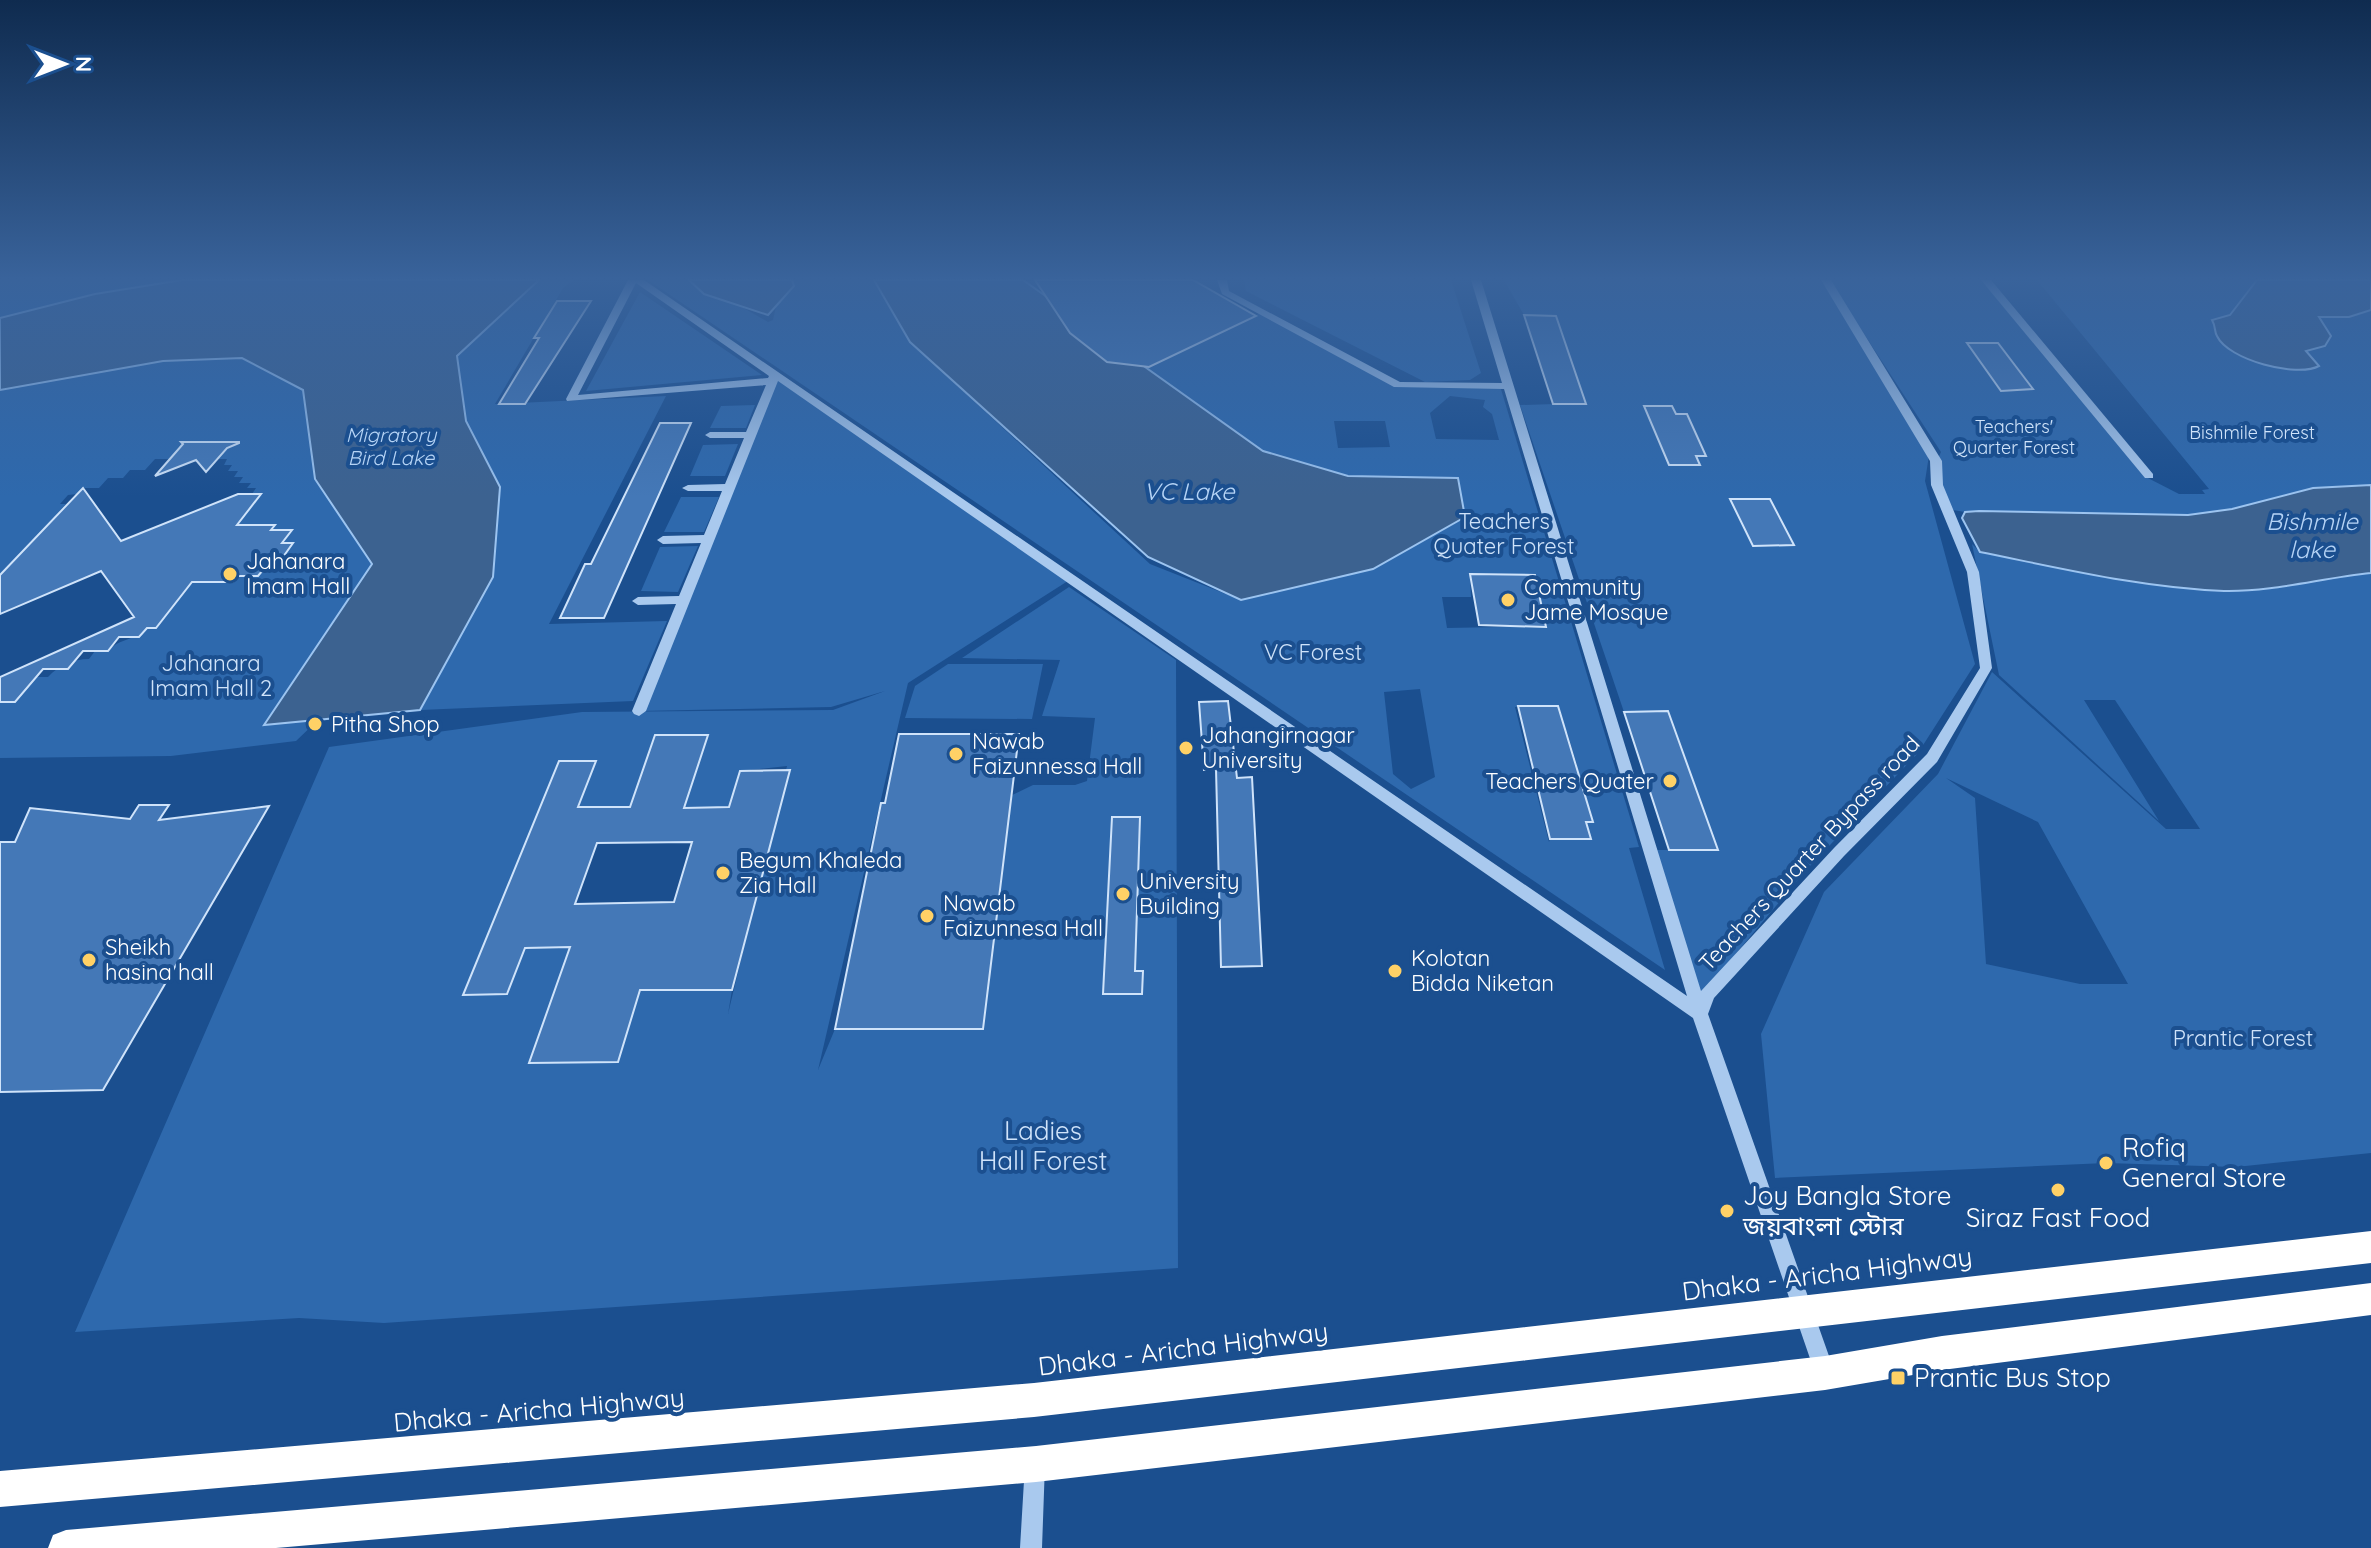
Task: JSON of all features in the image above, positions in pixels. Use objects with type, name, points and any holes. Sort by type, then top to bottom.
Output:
[{"type":"highway","name":"Dhaka - Aricha Highway","points":[[0,1489],[1034,1400],[2371,1247]]},
{"type":"highway","points":[[66,1548],[1036,1464],[1825,1373],[1942,1353],[2371,1299]]},
{"type":"street","points":[[597,352],[571,399],[774,377]]},
{"type":"street","points":[[739,352],[1700,1014]]},
{"type":"street","points":[[1337,352],[1398,385],[1508,386]]},
{"type":"street","points":[[1498,352],[1700,1014],[1825,1373]]},
{"type":"street","name":"Teachers Quarter Bypass road","points":[[1700,1014],[1708,994],[1839,852],[1932,758],[1986,668],[1973,572],[1937,485],[1936,461],[1871,352]]},
{"type":"street","points":[[2046,352],[2149,476]]},
{"type":"street","points":[[639,711],[774,377]]},
{"type":"street","points":[[710,435],[750,435]]},
{"type":"street","points":[[688,488],[729,487]]},
{"type":"street","points":[[663,540],[708,539]]},
{"type":"street","points":[[638,601],[684,600]]},
{"type":"street","points":[[1031,1548],[1036,1464]]},
{"type":"green space","points":[[461,352],[525,352],[495,404],[666,396],[549,624],[667,621],[633,701],[420,710],[493,577],[500,487],[466,421],[457,356]]},
{"type":"green space","points":[[607,352],[729,352],[762,375],[586,391]]},
{"type":"green space","points":[[754,352],[921,352],[1150,564],[1241,600],[1373,569],[1465,518],[1458,478],[1348,476],[1263,451],[1146,368],[1179,352],[1337,352],[1398,385],[1500,386],[1639,847],[1629,848],[1665,970]],"holes":[[[1450,396],[1485,400],[1483,407],[1492,414],[1499,440],[1436,439],[1430,413]],[[1334,421],[1385,421],[1390,447],[1338,448]],[[1470,575],[1534,575],[1546,626],[1447,628],[1442,597],[1471,597]],[[1420,689],[1435,777],[1411,789],[1393,774],[1384,692]],[[1557,706],[1555,731],[1567,732],[1577,765],[1562,766],[1565,778],[1582,778],[1585,808],[1590,808],[1593,822],[1586,822],[1591,838],[1550,839],[1549,842],[1515,707]]]},
{"type":"green space","points":[[1366,352],[1474,352],[1481,373],[1470,380],[1425,382]]},
{"type":"green space","points":[[1568,352],[1871,352],[1930,449],[1925,481],[1975,664],[1918,753],[1808,868],[1701,995],[1654,850],[1717,850],[1668,712],[1624,712],[1520,405],[1586,403]]},
{"type":"green space","points":[[1876,352],[2042,352],[2144,476],[2179,494],[2205,494],[2202,490],[2209,489],[2096,352],[2371,352],[2371,485],[2313,488],[2232,509],[2188,515],[1965,512],[1947,509],[1937,461],[1941,452]]},
{"type":"green space","name":"Jahanara Imam Hall 2","points":[[242,358],[303,390],[315,479],[372,564],[319,719],[296,741],[171,756],[0,758],[0,702],[15,702],[36,677],[48,677],[67,664],[89,659],[95,651],[108,651],[147,628],[157,628],[169,611],[159,611],[149,581],[233,582],[237,576],[258,576],[292,531],[271,530],[274,525],[234,530],[240,507],[251,507],[260,494],[252,494],[256,488],[247,488],[251,483],[239,483],[243,477],[234,477],[238,471],[228,471],[232,465],[224,465],[227,459],[217,459],[231,442],[185,442],[170,459],[155,459],[145,470],[130,470],[123,478],[108,478],[99,488],[84,488],[77,494],[68,495],[60,504],[66,504],[56,515],[50,535],[38,535],[7,567],[0,592],[0,390],[163,361]]},
{"type":"green space","name":"Ladies Hall Forest","points":[[775,374],[1071,579],[908,683],[818,1070],[835,1029],[983,1029],[1010,796],[1033,785],[1075,785],[1087,781],[1095,718],[1042,716],[1060,660],[962,658],[1069,587],[1176,660],[1178,1268],[384,1323],[299,1318],[75,1332],[329,747],[582,712],[833,710],[885,691],[831,707],[639,711]],"holes":[[[656,735],[684,808],[729,807],[740,771],[787,766],[728,1014],[732,990],[678,990],[652,952],[618,1062],[530,1063],[570,947],[525,948],[507,994],[463,994],[578,807],[630,807]]]},
{"type":"green space","points":[[755,405],[746,428],[710,428],[721,406]]},
{"type":"green space","points":[[738,444],[725,476],[690,476],[703,445]]},
{"type":"green space","points":[[681,497],[719,497],[704,532],[664,532]]},
{"type":"green space","name":"Prantic Forest","points":[[1972,544],[1980,552],[2107,577],[2196,589],[2262,589],[2371,573],[2371,1153],[2236,1167],[2106,1163],[1775,1178],[1761,1034],[1824,892],[1938,774],[1992,672],[2166,829],[2200,829],[2115,700],[2084,700],[2159,821],[1999,675]],"holes":[[[1946,778],[2038,822],[2128,984],[2080,984],[1986,964],[1975,798]]]},
{"type":"green space","points":[[698,546],[678,592],[641,591],[660,547]]},
{"type":"green space","points":[[948,664],[1043,664],[1032,719],[905,718],[915,686]]},
{"type":"water","name":"Migratory Bird Lake","points":[[0,352],[461,352],[457,356],[466,421],[500,487],[493,577],[420,710],[264,725],[372,564],[315,479],[303,390],[242,358],[163,361],[0,390]]},
{"type":"water","name":"VC Lake","points":[[921,352],[1124,352],[1263,451],[1348,476],[1458,478],[1465,517],[1373,569],[1241,600],[1148,557]]},
{"type":"water","points":[[2234,352],[2307,352],[2319,366],[2295,370],[2248,359]]},
{"type":"water","name":"Bishmile lake","points":[[2371,485],[2371,573],[2261,589],[2224,591],[2163,586],[1980,552],[1962,518],[1965,512],[1979,511],[2188,515],[2232,509],[2313,488]]},
{"type":"building","points":[[530,352],[558,352],[525,404],[499,404]]},
{"type":"building","points":[[1095,352],[1180,352],[1149,367],[1107,362]]},
{"type":"building","points":[[1536,352],[1568,352],[1586,404],[1553,404]]},
{"type":"building","points":[[1974,352],[2005,352],[2033,389],[2001,391]]},
{"type":"building","points":[[1644,406],[1672,406],[1676,414],[1687,414],[1706,456],[1696,456],[1700,465],[1669,465]]},
{"type":"building","points":[[660,423],[691,423],[604,618],[560,618],[585,564],[591,564]]},
{"type":"building","points":[[181,442],[239,443],[227,448],[206,472],[196,460],[155,476],[183,444]]},
{"type":"building","name":"Jahanara Imam Hall","points":[[83,488],[121,541],[238,494],[261,494],[237,525],[275,525],[271,530],[292,530],[282,543],[293,543],[278,564],[268,564],[258,576],[237,576],[233,582],[192,582],[156,628],[147,628],[139,637],[119,637],[108,651],[83,651],[68,669],[43,669],[15,702],[0,702],[0,677],[134,617],[101,571],[0,614],[0,575]]},
{"type":"building","points":[[1730,499],[1770,499],[1794,545],[1753,546]]},
{"type":"building","name":"Community Jame Mosque","points":[[1470,574],[1535,575],[1546,627],[1479,625]]},
{"type":"building","points":[[1228,701],[1237,778],[1252,777],[1262,966],[1221,967],[1216,769],[1204,770],[1199,702]]},
{"type":"building","name":"Teachers Quater","points":[[1518,706],[1558,706],[1593,822],[1586,822],[1591,839],[1550,839]]},
{"type":"building","name":"Teachers Quater","points":[[1668,711],[1718,850],[1669,850],[1624,712]]},
{"type":"building","name":"Nawab Faizunnesa Hall","points":[[899,734],[1019,734],[983,1029],[835,1029],[881,803],[885,803]]},
{"type":"building","name":"Begum Khaleda Zia Hall","points":[[655,735],[708,735],[684,808],[729,807],[740,771],[790,770],[732,990],[640,990],[618,1062],[529,1063],[570,947],[525,948],[507,994],[463,995],[559,761],[596,761],[578,807],[630,807]],"holes":[[[692,842],[674,902],[575,904],[597,843]]]},
{"type":"building","name":"Sheikh hasina hall","points":[[139,805],[169,805],[159,820],[269,806],[103,1090],[0,1092],[0,842],[15,842],[30,808],[130,819]]},
{"type":"building","name":"University Building","points":[[1112,817],[1140,817],[1135,971],[1143,971],[1142,994],[1103,994]]},
{"type":"place","name":"Jahanara Imam Hall","points":[[230,574]]},
{"type":"place","name":"Community Jame Mosque","points":[[1508,600]]},
{"type":"place","name":"Pitha Shop","points":[[315,724]]},
{"type":"place","name":"Jahangirnagar University","points":[[1186,748]]},
{"type":"place","name":"Nawab Faizunnessa Hall","points":[[956,754]]},
{"type":"place","name":"Teachers Quater","points":[[1670,781]]},
{"type":"place","name":"Begum Khaleda Zia Hall","points":[[723,873]]},
{"type":"place","name":"University Building","points":[[1123,894]]},
{"type":"place","name":"Nawab Faizunnesa Hall","points":[[927,916]]},
{"type":"place","name":"Sheikh hasina hall","points":[[89,960]]},
{"type":"place","name":"Kolotan Bidda Niketan","points":[[1395,971]]},
{"type":"place","name":"Rofiq General Store","points":[[2106,1163]]},
{"type":"place","name":"Siraz Fast Food","points":[[2058,1190]]},
{"type":"place","name":"Joy Bangla Store জয়বাংলা স্টোর","points":[[1727,1211]]},
{"type":"place","name":"Prantic Bus Stop","points":[[1898,1378]]},
{"type":"park label","name":"Bishmile Forest","points":[[2252,433]]},
{"type":"park label","name":"Teachers' Quarter Forest","points":[[2014,437]]},
{"type":"park label","name":"Teachers Quater Forest","points":[[1504,534]]},
{"type":"park label","name":"VC Forest","points":[[1313,652]]}]
